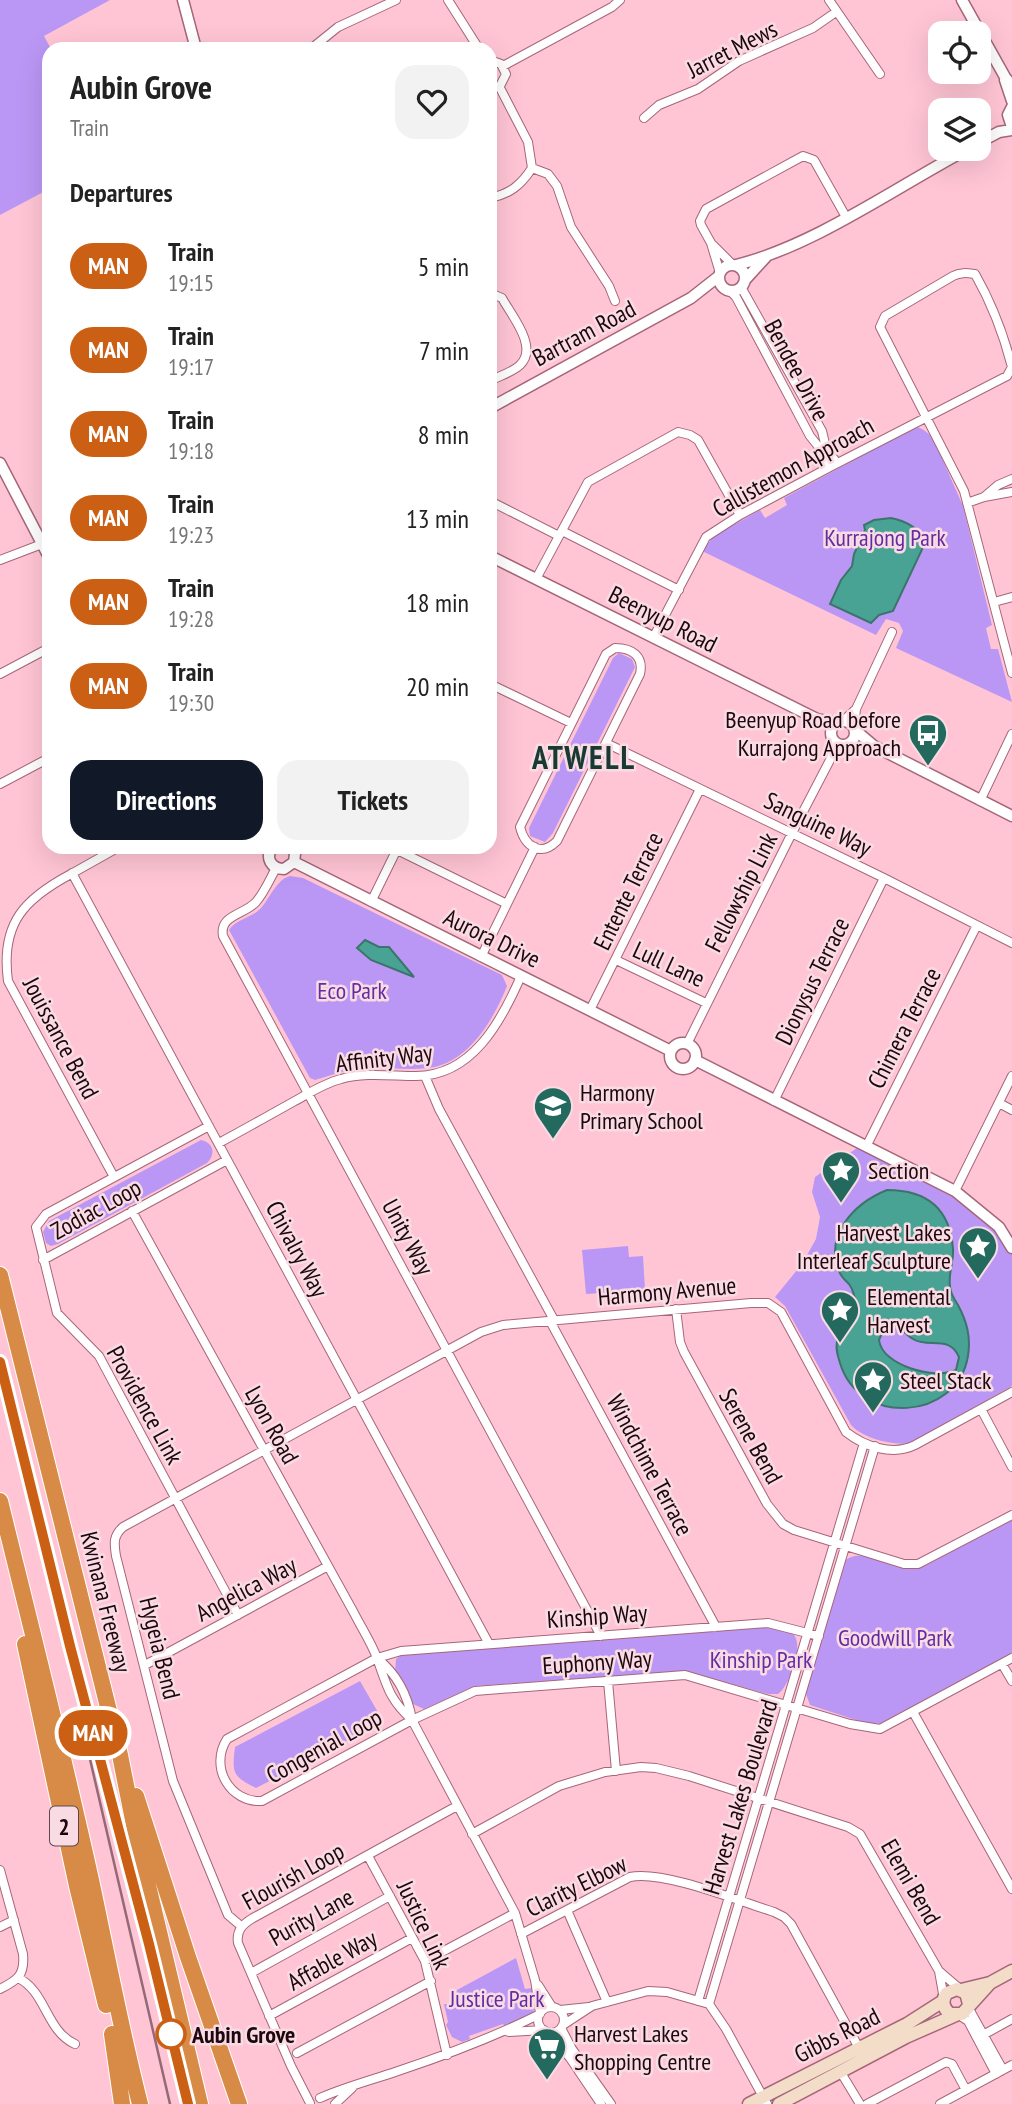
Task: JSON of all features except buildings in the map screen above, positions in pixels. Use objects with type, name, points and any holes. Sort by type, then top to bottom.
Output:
[{"type":"highway","name":"Kwinana Freeway","points":[[0,1275],[120,1755],[136,1835],[200,2104]]},
{"type":"highway","name":"2","points":[[0,1501],[58,1738],[91,1881],[120,2026],[140,2104]]},
{"type":"highway","name":"2","points":[[14,1557],[13,1580],[26,1649],[77,1886],[115,2044],[122,2104]]},
{"type":"highway","points":[[120,1755],[239,2104]]},
{"type":"main road","name":"Gibbs Road","points":[[961,1990],[990,1983],[1012,1971]]},
{"type":"main road","name":"Gibbs Road","points":[[779,2104],[963,2010],[990,1983]]},
{"type":"main road","points":[[961,1990],[968,1996],[963,2010],[948,2012],[944,2000],[950,1991],[961,1990]]},
{"type":"main road","name":"Gibbs Road","points":[[749,2104],[765,2100],[917,2018],[944,2000]]},
{"type":"street","points":[[183,0],[194,42]]},
{"type":"street","points":[[319,42],[338,27],[396,0]]},
{"type":"street","points":[[448,0],[475,42]]},
{"type":"street","points":[[503,66],[612,7],[620,0]]},
{"type":"street","points":[[829,0],[880,74]]},
{"type":"street","points":[[962,0],[1004,77],[1012,101]]},
{"type":"street","name":"Jarret Mews","points":[[643,117],[659,105],[698,89],[739,61],[813,28],[836,12]]},
{"type":"street","points":[[497,61],[503,66],[505,79],[497,85]]},
{"type":"street","points":[[1004,77],[1012,86]]},
{"type":"street","points":[[497,92],[528,142],[532,169],[520,186],[497,197]]},
{"type":"street","points":[[991,136],[1011,126],[1012,107]]},
{"type":"street","points":[[736,287],[720,285],[711,243],[701,225],[706,209],[803,156],[814,160],[846,217]]},
{"type":"street","points":[[719,274],[723,268],[766,257],[846,217],[946,161]]},
{"type":"street","points":[[532,169],[548,174],[557,186],[571,227],[609,286],[615,301]]},
{"type":"street","points":[[711,243],[744,272],[736,287]]},
{"type":"street","points":[[736,287],[766,257]]},
{"type":"street","points":[[926,418],[1007,376],[1012,367],[1008,351],[975,274],[958,273],[884,316],[880,327],[926,418],[964,491],[1012,673]]},
{"type":"street","name":"Bartram Road","points":[[497,404],[698,295],[719,274]]},
{"type":"street","name":"Bartram Road","points":[[698,295],[736,287]]},
{"type":"street","name":"Bendee Drive","points":[[736,287],[822,431],[825,448],[833,465]]},
{"type":"street","points":[[497,296],[502,298],[527,345],[527,355],[520,365],[497,377]]},
{"type":"street","name":"Callistemon Approach","points":[[653,638],[706,537],[833,465],[926,418]]},
{"type":"street","points":[[536,579],[588,482],[678,432],[698,440],[740,516]]},
{"type":"street","points":[[0,463],[42,544],[0,560]]},
{"type":"street","points":[[984,496],[998,485],[1012,479]]},
{"type":"street","points":[[967,503],[984,496],[1012,492]]},
{"type":"street","points":[[497,504],[679,590]]},
{"type":"street","name":"Beenyup Road","points":[[497,560],[1012,816]]},
{"type":"street","points":[[994,602],[1012,597]]},
{"type":"street","points":[[843,733],[892,632]]},
{"type":"street","points":[[615,648],[626,648],[637,655],[642,665],[640,674],[558,841],[550,848],[541,850],[529,845],[520,827],[571,723],[607,654],[615,648]]},
{"type":"street","points":[[0,674],[42,652]]},
{"type":"street","points":[[497,687],[571,723]]},
{"type":"street","name":"Fellowship Link","points":[[687,1044],[843,733]]},
{"type":"street","points":[[980,801],[1012,734]]},
{"type":"street","name":"Sanguine Way","points":[[606,743],[792,832],[1012,943]]},
{"type":"street","points":[[0,784],[42,762]]},
{"type":"street","name":"Entente Terrace","points":[[590,1010],[700,789]]},
{"type":"street","points":[[481,957],[535,847]]},
{"type":"street","name":"Jouissance Bend","points":[[106,854],[36,892],[19,906],[6,924],[0,944],[2,965],[114,1177]]},
{"type":"street","points":[[269,854],[276,868],[288,868],[294,862],[295,854]]},
{"type":"street","points":[[371,902],[392,854]]},
{"type":"street","points":[[407,854],[507,904]]},
{"type":"street","name":"Aurora Drive","points":[[294,862],[671,1051]]},
{"type":"street","name":"Unity Way","points":[[276,868],[256,902],[226,922],[222,933],[601,1636]]},
{"type":"street","name":"Chivalry Way","points":[[72,873],[489,1644]]},
{"type":"street","name":"Dionysus Terrace","points":[[774,1101],[884,878]]},
{"type":"street","name":"Chimera Terrace","points":[[866,1147],[976,927]]},
{"type":"street","name":"Lull Lane","points":[[616,960],[706,1003]]},
{"type":"street","name":"Affinity Way","points":[[219,1143],[342,1079],[441,1073],[457,1064],[489,1036],[507,1008],[521,976]]},
{"type":"street","points":[[680,1044],[687,1044],[695,1052],[695,1060],[688,1068],[677,1067],[670,1059],[671,1051],[680,1044]]},
{"type":"street","points":[[695,1060],[955,1191],[999,1227],[1012,1248]]},
{"type":"street","name":"Windchime Terrace","points":[[425,1076],[439,1109],[716,1627]]},
{"type":"street","points":[[955,1191],[1012,1076]]},
{"type":"street","points":[[999,1103],[1012,1110]]},
{"type":"street","name":"Zodiac Loop","points":[[209,1126],[40,1219],[36,1227],[43,1260],[227,1160]]},
{"type":"street","name":"Lyon Road","points":[[132,1211],[328,1566],[377,1658],[388,1691],[399,1708],[412,1720],[515,1913],[535,1980],[540,2014]]},
{"type":"street","name":"Providence Link","points":[[43,1260],[57,1313],[99,1356],[238,1615]]},
{"type":"street","name":"Harmony Avenue","points":[[264,1449],[493,1327],[751,1303],[768,1303],[781,1312],[846,1432],[864,1443],[891,1450],[906,1450],[1012,1392]]},
{"type":"street","name":"Serene Bend","points":[[676,1309],[680,1342],[684,1352],[767,1504],[783,1524],[794,1530],[904,1564],[918,1564],[1012,1514]]},
{"type":"street","points":[[981,1409],[1012,1467]]},
{"type":"street","name":"Harvest Lakes Boulevard","points":[[698,2001],[864,1443]]},
{"type":"street","name":"Harvest Lakes Boulevard","points":[[709,2004],[875,1446]]},
{"type":"street","name":"Hygeia Bend","points":[[242,1926],[228,1915],[179,1797],[113,1541],[123,1527],[264,1449]]},
{"type":"street","name":"Angelica Way","points":[[145,1665],[328,1566]]},
{"type":"street","name":"Kinship Way","points":[[377,1658],[401,1651],[768,1623],[819,1636]]},
{"type":"street","name":"Congenial Loop","points":[[377,1658],[227,1739],[220,1754],[223,1778],[229,1788],[240,1797],[250,1802],[262,1801],[412,1720]]},
{"type":"street","name":"Euphony Way","points":[[412,1720],[475,1691],[694,1676],[880,1729],[1012,1658]]},
{"type":"street","points":[[1002,1664],[1012,1681]]},
{"type":"street","points":[[608,1681],[616,1771]]},
{"type":"street","points":[[913,1712],[1012,1889]]},
{"type":"street","name":"Elemi Bend","points":[[472,1834],[559,1786],[616,1771],[656,1768],[759,1798],[860,1834],[939,1971],[961,1990]]},
{"type":"street","name":"Flourish Loop","points":[[310,2103],[299,2086],[237,1936],[242,1926],[457,1806]]},
{"type":"street","name":"Justice Link","points":[[368,1856],[425,1961],[447,2055]]},
{"type":"street","points":[[0,1870],[24,1967],[18,1978],[0,1989]]},
{"type":"street","name":"Clarity Elbow","points":[[521,1934],[630,1877],[641,1875],[676,1882],[774,1912],[784,1916],[791,1924],[859,2048]]},
{"type":"street","name":"Purity Lane","points":[[251,1973],[390,1896]]},
{"type":"street","points":[[568,1910],[607,2002]]},
{"type":"street","points":[[425,1961],[515,1913]]},
{"type":"street","points":[[0,1927],[13,1920]]},
{"type":"street","name":"Affable Way","points":[[269,2016],[412,1938]]},
{"type":"street","name":"Elemi Bend","points":[[939,1971],[944,2000]]},
{"type":"street","points":[[18,1978],[33,1989],[59,2034],[75,2044]]},
{"type":"street","name":"Lyon Road","points":[[535,1980],[556,2008]]},
{"type":"street","points":[[297,2053],[431,1981]]},
{"type":"street","points":[[503,2033],[555,2032],[592,2007],[657,1990],[709,2004],[765,2100]]},
{"type":"street","points":[[310,2103],[503,2033],[540,2014],[545,2008],[592,2007]]},
{"type":"street","points":[[556,2008],[564,2017],[562,2026],[572,2049],[611,2104]]},
{"type":"street","points":[[963,2010],[983,2035],[999,2072]]},
{"type":"street","points":[[963,2010],[999,2072]]},
{"type":"street","points":[[540,2014],[539,2023],[570,2058],[601,2104]]},
{"type":"street","points":[[983,2035],[1012,2019]]},
{"type":"street","points":[[867,2104],[946,2062],[952,2064],[966,2090]]},
{"type":"street","points":[[940,2104],[1012,2065]]},
{"type":"street","points":[[840,2071],[860,2104]]},
{"type":"street","points":[[320,2098],[332,2104],[354,2086]]},
{"type":"green space","points":[[0,0],[110,0],[44,36],[47,42],[42,42],[42,193],[0,215]]},
{"type":"green space","name":"Kurrajong Park","points":[[915,427],[924,430],[934,440],[963,506],[992,625],[986,628],[991,649],[998,649],[1012,702],[896,648],[903,631],[899,623],[886,619],[876,635],[702,551],[714,536],[760,510],[765,518],[787,505],[784,498]]},
{"type":"green space","points":[[619,653],[632,659],[635,667],[553,833],[545,842],[530,836],[529,828],[613,658]]},
{"type":"green space","name":"Eco Park","points":[[290,876],[303,878],[502,975],[507,986],[495,1012],[478,1038],[455,1058],[442,1065],[419,1069],[357,1069],[315,1080],[310,1078],[229,930],[257,911],[277,885]]},
{"type":"green space","points":[[201,1140],[212,1149],[212,1156],[207,1163],[58,1244],[51,1246],[46,1243],[43,1232],[49,1221]]},
{"type":"green space","points":[[857,1148],[954,1196],[999,1232],[1012,1255],[1012,1386],[910,1443],[878,1440],[862,1434],[851,1425],[785,1306],[775,1297],[802,1264],[816,1239],[820,1217],[812,1192],[815,1177]]},
{"type":"green space","points":[[628,1246],[629,1257],[643,1256],[645,1290],[586,1294],[582,1250]]},
{"type":"green space","name":"Goodwill Park","points":[[1012,1519],[1012,1653],[881,1723],[868,1724],[810,1705],[805,1691],[843,1562],[864,1556],[904,1568],[927,1565]]},
{"type":"green space","name":"Kinship Park","points":[[775,1627],[793,1634],[796,1639],[794,1665],[787,1683],[778,1694],[768,1694],[685,1671],[475,1686],[424,1709],[413,1704],[395,1672],[396,1659],[403,1654]]},
{"type":"green space","points":[[360,1681],[383,1721],[256,1788],[238,1777],[234,1768],[235,1747]]},
{"type":"green space","name":"Justice Park","points":[[516,1958],[525,1989],[532,1988],[535,2005],[533,2013],[505,2027],[503,2024],[469,2036],[470,2039],[462,2042],[452,2037],[446,2025],[448,2022],[444,2004],[456,2004],[457,1990]]},
{"type":"shaded area","points":[[891,518],[911,525],[926,541],[893,611],[879,615],[871,623],[830,604],[841,580],[852,566],[854,554],[865,530],[864,525],[874,520]]},
{"type":"shaded area","points":[[365,940],[379,947],[389,947],[414,977],[371,960],[357,948]]},
{"type":"shaded area","points":[[887,1190],[914,1193],[925,1198],[941,1212],[951,1235],[951,1291],[964,1317],[969,1349],[960,1378],[946,1394],[928,1404],[907,1408],[886,1406],[866,1398],[851,1384],[840,1363],[837,1340],[856,1311],[852,1290],[839,1271],[835,1257],[836,1245],[845,1222],[875,1196]],"holes":[[[897,1326],[919,1342],[950,1346],[959,1357],[956,1370],[947,1373],[924,1372],[899,1364],[889,1357],[879,1340],[883,1331]]]},
{"type":"railway","points":[[0,1362],[188,2104]]},
{"type":"railway","points":[[86,1742],[170,2104]]},
{"type":"train","name":"MAN","points":[[0,1362],[188,2104]]},
{"type":"place","name":"Beenyup Road before Kurrajong Approach","points":[[928,767]]},
{"type":"place","name":"Harmony Primary School","points":[[553,1140]]},
{"type":"place","name":"Section","points":[[841,1204]]},
{"type":"place","name":"Harvest Lakes Interleaf Sculpture","points":[[978,1280]]},
{"type":"place","name":"Elemental Harvest","points":[[840,1344]]},
{"type":"place","name":"Steel Stack","points":[[873,1414]]},
{"type":"place","name":"Aubin Grove","points":[[171,2034]]},
{"type":"place","name":"Harvest Lakes Shopping Centre","points":[[547,2081]]},
{"type":"district","name":"ATWELL","points":[[584,757]]}]
